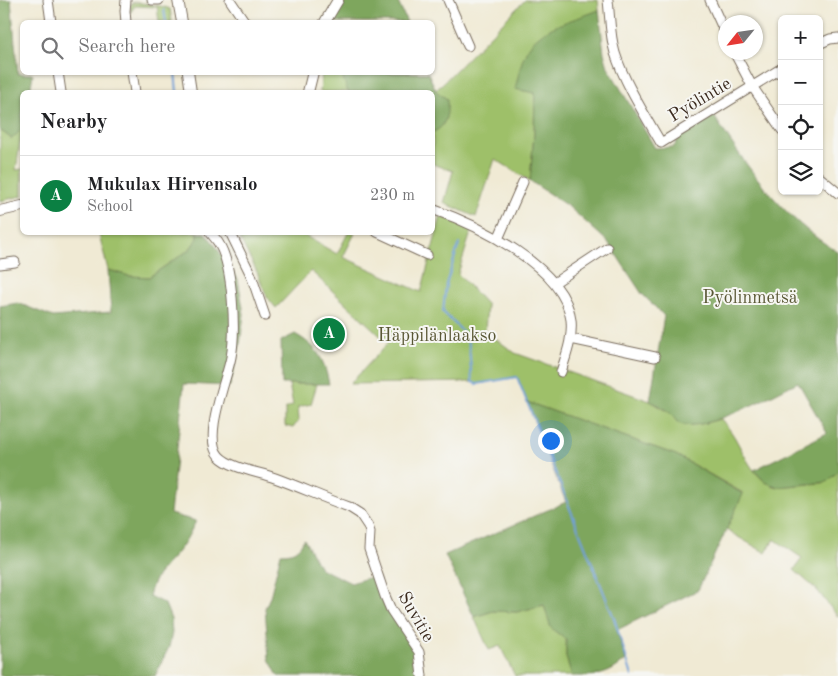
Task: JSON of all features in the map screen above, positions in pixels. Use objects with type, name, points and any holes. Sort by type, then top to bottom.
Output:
[{"type":"street","points":[[48,0],[52,20]]},
{"type":"street","points":[[126,0],[124,11],[126,20]]},
{"type":"street","points":[[152,0],[159,0]]},
{"type":"street","points":[[178,0],[182,20]]},
{"type":"street","points":[[230,0],[244,20]]},
{"type":"street","points":[[326,20],[338,0]]},
{"type":"street","points":[[448,0],[468,46]]},
{"type":"street","name":"Pyölintie","points":[[608,0],[615,53],[637,100],[661,143],[778,70]]},
{"type":"street","points":[[710,0],[718,18]]},
{"type":"street","points":[[823,42],[838,38]]},
{"type":"street","points":[[738,60],[752,86],[778,124]]},
{"type":"street","points":[[58,75],[61,90]]},
{"type":"street","points":[[132,75],[135,90]]},
{"type":"street","points":[[188,75],[190,90]]},
{"type":"street","points":[[308,90],[312,75]]},
{"type":"street","points":[[823,180],[838,193]]},
{"type":"street","points":[[498,239],[523,182]]},
{"type":"street","points":[[0,211],[20,206]]},
{"type":"street","points":[[435,209],[470,223],[498,239],[530,262],[554,283],[561,292],[571,317],[571,339],[560,372]]},
{"type":"street","name":"Suvitie","points":[[212,235],[220,245],[227,266],[234,333],[232,357],[213,428],[214,448],[219,456],[230,463],[273,477],[349,507],[360,514],[370,532],[369,549],[377,575],[391,610],[419,652],[422,676]]},
{"type":"street","points":[[231,235],[251,275],[265,316]]},
{"type":"street","points":[[384,235],[427,255]]},
{"type":"street","points":[[554,283],[607,248]]},
{"type":"street","points":[[0,264],[15,262]]},
{"type":"street","points":[[571,339],[655,357]]},
{"type":"green space","points":[[0,0],[11,0],[18,74],[33,75],[30,90],[20,90],[20,131],[12,139],[0,130]]},
{"type":"green space","points":[[347,0],[397,0],[406,20],[332,20]]},
{"type":"green space","points":[[525,0],[598,0],[599,10],[587,15],[515,89],[535,93],[530,181],[495,159],[476,217],[444,203],[453,171],[435,165],[435,90],[320,90],[322,75],[429,75],[436,90]]},
{"type":"green space","points":[[134,2],[170,9],[172,20],[159,20],[157,7],[135,6],[130,13],[131,4]]},
{"type":"green space","name":"Pyölinmetsä","points":[[599,10],[604,53],[608,67],[655,148],[674,147],[679,137],[714,116],[768,192],[800,224],[838,252],[838,471],[827,482],[778,487],[765,482],[754,470],[827,433],[798,382],[725,417],[696,425],[679,423],[666,409],[650,401],[664,316],[642,294],[608,242],[569,207],[530,181],[535,93],[515,89],[524,55],[537,38],[553,27]]},
{"type":"green space","points":[[342,75],[429,75],[436,91],[447,99],[446,118],[441,127],[435,131],[435,90],[347,90]]},
{"type":"green space","points":[[0,130],[12,139],[20,131],[16,170],[20,169],[20,196],[0,201]]},
{"type":"green space","name":"Häppilänlaakso","points":[[441,216],[472,229],[458,274],[487,305],[485,331],[515,353],[650,401],[669,412],[683,425],[701,424],[721,419],[757,474],[763,480],[778,487],[827,482],[838,471],[838,617],[817,590],[794,570],[802,558],[774,539],[766,553],[726,530],[743,493],[676,455],[527,402],[517,377],[477,384],[472,382],[350,384],[388,343],[311,271],[276,308],[267,297],[257,272],[238,235],[304,235],[337,254],[347,235],[354,235],[343,257],[421,292]]},
{"type":"green space","points":[[99,235],[198,235],[198,238],[189,250],[149,277],[129,276],[108,270]]},
{"type":"green space","points":[[198,235],[207,235],[238,279],[244,314],[240,345],[230,386],[184,384],[170,514],[196,521],[182,546],[154,581],[149,596],[165,604],[171,619],[172,633],[169,647],[155,676],[0,676],[0,306],[18,303],[53,317],[111,312],[108,270],[129,276],[149,277],[189,250],[198,238]]},
{"type":"green space","points":[[295,334],[319,354],[325,367],[329,384],[282,384],[281,341]]},
{"type":"green space","points":[[289,384],[317,384],[311,404],[298,407],[299,420],[293,428],[285,426],[285,409],[293,405]]},
{"type":"green space","points":[[527,402],[676,455],[743,494],[698,590],[617,630],[626,660],[602,674],[572,676],[566,657],[566,640],[551,628],[544,605],[517,612],[493,611],[474,617],[445,555],[566,502]]},
{"type":"green space","points":[[304,539],[320,568],[351,583],[377,575],[385,596],[419,652],[422,676],[278,676],[269,659],[265,608],[270,597],[281,553],[295,550]]},
{"type":"green space","points":[[544,605],[551,628],[566,640],[566,657],[572,676],[515,676],[500,646],[489,650],[474,617],[493,611],[517,612]]},
{"type":"waterway","points":[[164,10],[166,20]]},
{"type":"waterway","points":[[175,75],[177,90]]},
{"type":"waterway","points":[[459,244],[446,284],[443,312],[464,333],[469,346],[472,382],[477,384],[517,377],[614,618],[632,676]]},
{"type":"place","name":"Mukulax Hirvensalo","points":[[329,334]]}]
